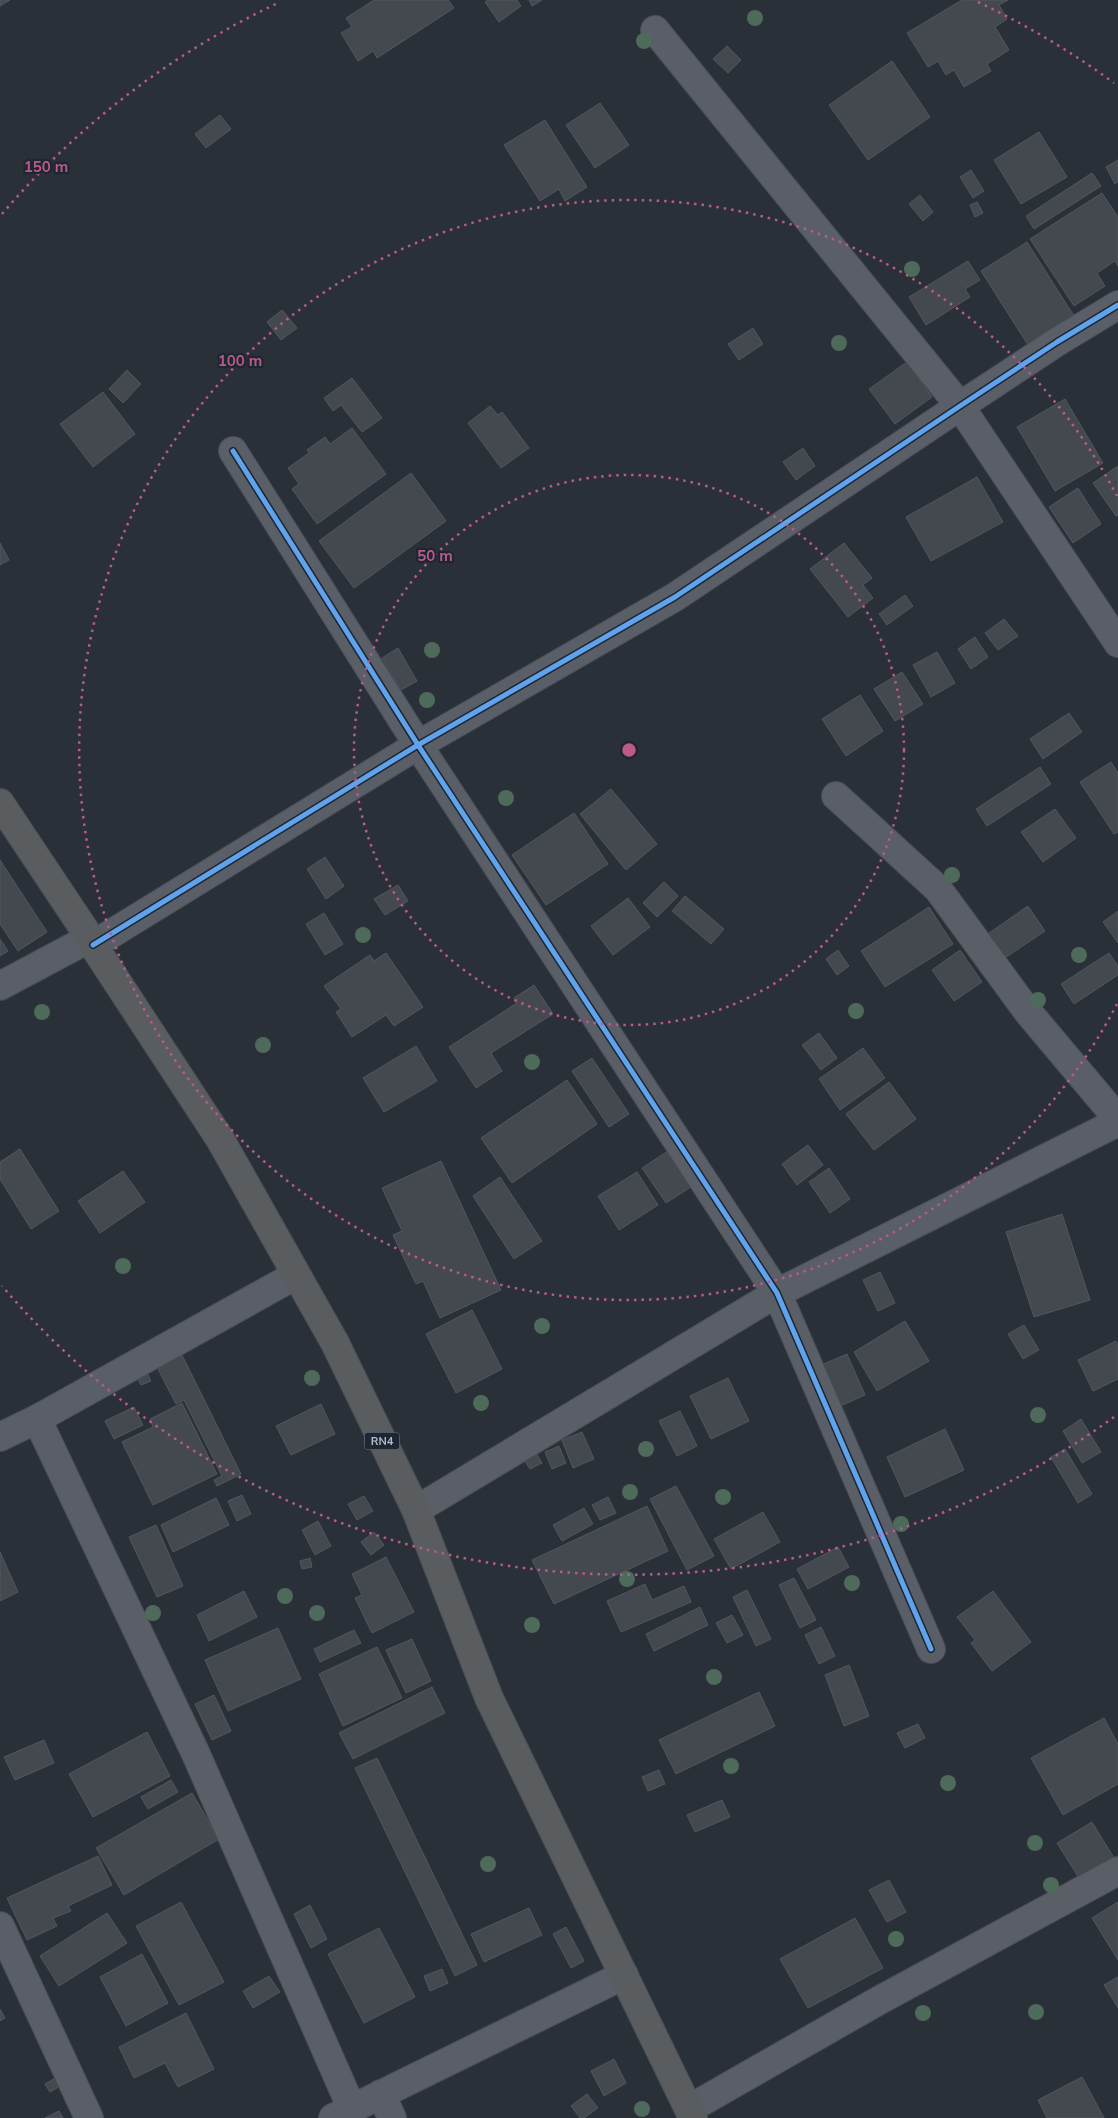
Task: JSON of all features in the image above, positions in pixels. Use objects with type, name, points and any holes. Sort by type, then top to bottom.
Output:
[{"type":"highway","name":"RN4","points":[[0,803],[220,1139],[335,1343],[416,1510],[489,1698],[691,2113]]},
{"type":"street","points":[[655,30],[960,406],[1118,643]]},
{"type":"street","points":[[0,986],[92,942],[418,745],[675,597],[960,406],[1118,305]]},
{"type":"street","points":[[233,451],[418,745],[777,1294],[931,1649]]},
{"type":"street","points":[[416,1510],[777,1294],[1118,1120],[1028,1012],[938,889],[836,796]]},
{"type":"street","points":[[0,1437],[37,1420],[296,1275]]},
{"type":"street","points":[[37,1420],[195,1752],[342,2113],[387,2106],[624,1975]]},
{"type":"street","points":[[691,2113],[878,2001],[1118,1870]]},
{"type":"street","points":[[0,1926],[89,2118]]},
{"type":"building","points":[[0,0],[10,0],[0,6]]},
{"type":"building","points":[[374,0],[448,0],[454,8],[377,58],[373,51],[358,61],[341,33],[352,27],[346,18]]},
{"type":"building","points":[[488,0],[517,0],[521,6],[499,22],[485,2]]},
{"type":"building","points":[[529,0],[542,0],[532,6]]},
{"type":"building","points":[[962,0],[1008,0],[999,5],[1007,19],[995,27],[1009,50],[987,64],[991,71],[964,87],[954,70],[946,75],[938,61],[928,67],[907,33]]},
{"type":"building","points":[[727,46],[741,60],[728,73],[713,59]]},
{"type":"building","points":[[892,61],[930,117],[868,160],[829,105]]},
{"type":"building","points":[[600,103],[629,145],[595,168],[566,125]]},
{"type":"building","points":[[220,115],[231,129],[206,148],[195,134]]},
{"type":"building","points":[[545,120],[587,187],[565,201],[559,189],[540,201],[504,145]]},
{"type":"building","points":[[1039,132],[1067,177],[1021,204],[994,160]]},
{"type":"building","points":[[1118,160],[1118,182],[1115,184],[1106,167]]},
{"type":"building","points":[[971,170],[984,191],[973,198],[960,177]]},
{"type":"building","points":[[1092,173],[1101,186],[1034,229],[1026,216]]},
{"type":"building","points":[[1102,193],[1118,217],[1118,266],[1115,261],[1097,273],[1105,286],[1074,306],[1030,239]]},
{"type":"building","points":[[920,195],[933,212],[923,221],[909,204]]},
{"type":"building","points":[[977,202],[983,213],[975,217],[970,205]]},
{"type":"building","points":[[1027,242],[1074,316],[1028,345],[981,271]]},
{"type":"building","points":[[968,261],[980,280],[965,289],[970,297],[926,325],[909,297]]},
{"type":"building","points":[[282,310],[297,328],[281,340],[267,322]]},
{"type":"building","points":[[753,328],[763,344],[739,360],[728,344]]},
{"type":"building","points":[[907,362],[932,397],[895,424],[869,389]]},
{"type":"building","points":[[127,370],[141,384],[123,403],[109,389]]},
{"type":"building","points":[[352,378],[382,418],[362,432],[341,405],[333,411],[324,398]]},
{"type":"building","points":[[103,392],[135,434],[93,467],[60,424]]},
{"type":"building","points":[[1065,399],[1103,463],[1055,491],[1017,427]]},
{"type":"building","points":[[490,406],[498,415],[502,412],[529,448],[501,468],[468,423]]},
{"type":"building","points":[[352,428],[386,474],[317,524],[292,489],[299,484],[288,468],[309,453],[307,450],[325,437],[330,444]]},
{"type":"building","points":[[803,448],[815,466],[796,480],[783,462]]},
{"type":"building","points":[[1118,466],[1118,515],[1116,516],[1093,483]]},
{"type":"building","points":[[411,473],[446,521],[354,588],[319,541]]},
{"type":"building","points":[[977,477],[1003,522],[931,561],[906,517]]},
{"type":"building","points":[[1078,488],[1101,524],[1073,543],[1049,507]]},
{"type":"building","points":[[0,543],[9,560],[0,565]]},
{"type":"building","points":[[844,543],[872,578],[863,585],[873,598],[848,617],[810,569]]},
{"type":"building","points":[[905,595],[913,606],[887,625],[879,614]]},
{"type":"building","points":[[1004,619],[1018,636],[998,650],[985,633]]},
{"type":"building","points":[[975,637],[988,657],[971,669],[958,649]]},
{"type":"building","points":[[398,648],[417,681],[401,690],[382,658]]},
{"type":"building","points":[[937,652],[955,683],[931,697],[913,665]]},
{"type":"building","points":[[902,672],[923,704],[895,721],[874,689]]},
{"type":"building","points":[[860,695],[883,731],[846,756],[822,719]]},
{"type":"building","points":[[1069,713],[1082,732],[1043,759],[1030,739]]},
{"type":"building","points":[[1111,762],[1118,773],[1118,832],[1114,834],[1080,782]]},
{"type":"building","points":[[1040,767],[1051,784],[987,826],[976,809]]},
{"type":"building","points":[[611,789],[657,844],[626,870],[580,814]]},
{"type":"building","points":[[1055,809],[1076,838],[1043,862],[1021,832]]},
{"type":"building","points":[[574,813],[608,864],[546,905],[512,855]]},
{"type":"building","points":[[325,857],[344,886],[326,899],[307,869]]},
{"type":"building","points":[[0,860],[47,932],[18,951],[0,924]]},
{"type":"building","points":[[664,882],[678,896],[657,917],[643,903]]},
{"type":"building","points":[[398,885],[408,901],[385,915],[374,899]]},
{"type":"building","points":[[685,896],[724,929],[711,944],[672,911]]},
{"type":"building","points":[[628,898],[650,927],[613,955],[591,926]]},
{"type":"building","points":[[1028,906],[1045,931],[999,962],[982,938]]},
{"type":"building","points":[[929,907],[953,944],[885,987],[861,951]]},
{"type":"building","points":[[1118,911],[1118,943],[1103,922]]},
{"type":"building","points":[[324,913],[343,944],[325,955],[306,924]]},
{"type":"building","points":[[0,939],[8,951],[0,956]]},
{"type":"building","points":[[838,950],[849,966],[837,975],[826,959]]},
{"type":"building","points":[[960,950],[982,982],[954,1001],[932,970]]},
{"type":"building","points":[[386,953],[423,1007],[394,1026],[386,1015],[352,1037],[336,1012],[341,1009],[324,986],[370,955],[374,961]]},
{"type":"building","points":[[1109,953],[1118,966],[1118,975],[1074,1004],[1061,984]]},
{"type":"building","points":[[534,985],[553,1014],[491,1053],[502,1071],[476,1088],[449,1047],[517,1003],[514,998]]},
{"type":"building","points":[[819,1033],[837,1058],[821,1070],[802,1045]]},
{"type":"building","points":[[416,1046],[437,1081],[384,1112],[363,1078]]},
{"type":"building","points":[[863,1048],[885,1078],[840,1110],[819,1079]]},
{"type":"building","points":[[592,1058],[629,1114],[609,1127],[572,1071]]},
{"type":"building","points":[[567,1080],[597,1124],[512,1183],[481,1138]]},
{"type":"building","points":[[889,1082],[916,1119],[874,1150],[846,1114]]},
{"type":"building","points":[[808,1145],[823,1165],[797,1185],[782,1164]]},
{"type":"building","points":[[20,1149],[59,1211],[31,1229],[0,1179],[0,1162]]},
{"type":"building","points":[[671,1149],[694,1185],[666,1203],[642,1168]]},
{"type":"building","points":[[441,1161],[501,1290],[440,1318],[423,1281],[416,1284],[393,1235],[402,1231],[382,1188]]},
{"type":"building","points":[[829,1168],[850,1199],[830,1213],[809,1182]]},
{"type":"building","points":[[123,1171],[145,1202],[100,1233],[78,1201]]},
{"type":"building","points":[[637,1172],[658,1205],[619,1230],[598,1196]]},
{"type":"building","points":[[500,1177],[542,1241],[514,1259],[473,1196]]},
{"type":"building","points":[[1062,1214],[1090,1300],[1034,1317],[1006,1232]]},
{"type":"building","points":[[880,1272],[895,1303],[878,1311],[863,1280]]},
{"type":"building","points":[[472,1310],[502,1369],[456,1393],[426,1334]]},
{"type":"building","points":[[905,1321],[929,1361],[877,1391],[854,1352]]},
{"type":"building","points":[[1024,1325],[1039,1350],[1023,1359],[1008,1334]]},
{"type":"building","points":[[1116,1341],[1118,1345],[1118,1379],[1093,1391],[1078,1360]]},
{"type":"building","points":[[847,1354],[865,1395],[838,1407],[819,1366]]},
{"type":"building","points":[[182,1355],[241,1474],[217,1486],[214,1480],[222,1476],[184,1400],[176,1404],[157,1367]]},
{"type":"building","points":[[146,1371],[151,1381],[141,1385],[136,1376]]},
{"type":"building","points":[[728,1378],[749,1421],[711,1439],[690,1396]]},
{"type":"building","points":[[182,1403],[217,1474],[153,1505],[122,1442],[153,1427],[150,1419]]},
{"type":"building","points":[[321,1404],[335,1434],[291,1455],[276,1426]]},
{"type":"building","points":[[134,1407],[143,1425],[114,1439],[105,1421]]},
{"type":"building","points":[[680,1411],[697,1446],[677,1456],[659,1421]]},
{"type":"building","points":[[1081,1419],[1101,1452],[1082,1463],[1063,1431]]},
{"type":"building","points":[[945,1429],[964,1470],[905,1497],[887,1457]]},
{"type":"building","points":[[582,1432],[594,1459],[573,1468],[562,1440]]},
{"type":"building","points":[[559,1446],[566,1463],[552,1469],[545,1452]]},
{"type":"building","points":[[1065,1449],[1092,1494],[1078,1503],[1051,1457]]},
{"type":"building","points":[[536,1453],[542,1463],[530,1469],[524,1460]]},
{"type":"building","points":[[676,1486],[714,1556],[687,1570],[650,1499]]},
{"type":"building","points":[[242,1495],[251,1514],[237,1521],[228,1501]]},
{"type":"building","points":[[364,1496],[373,1511],[357,1520],[348,1504]]},
{"type":"building","points":[[608,1497],[616,1513],[600,1520],[592,1505]]},
{"type":"building","points":[[216,1498],[229,1525],[173,1552],[161,1525]]},
{"type":"building","points":[[647,1506],[668,1551],[554,1604],[532,1560]]},
{"type":"building","points":[[584,1508],[593,1524],[562,1541],[553,1525]]},
{"type":"building","points":[[763,1512],[780,1542],[731,1569],[714,1539]]},
{"type":"building","points":[[318,1521],[331,1546],[315,1555],[302,1530]]},
{"type":"building","points":[[156,1525],[183,1586],[157,1597],[129,1537]]},
{"type":"building","points":[[374,1532],[384,1545],[371,1555],[361,1542]]},
{"type":"building","points":[[838,1547],[849,1567],[808,1589],[797,1569]]},
{"type":"building","points":[[0,1552],[18,1592],[0,1601]]},
{"type":"building","points":[[386,1557],[414,1612],[372,1633],[355,1598],[362,1595],[352,1574]]},
{"type":"building","points":[[310,1558],[312,1567],[302,1569],[300,1561]]},
{"type":"building","points":[[794,1578],[816,1620],[800,1628],[779,1585]]},
{"type":"building","points":[[645,1584],[652,1600],[684,1586],[691,1602],[621,1632],[607,1601]]},
{"type":"building","points":[[747,1590],[771,1639],[756,1646],[733,1597]]},
{"type":"building","points":[[244,1591],[257,1617],[209,1641],[197,1615]]},
{"type":"building","points":[[993,1591],[1031,1642],[992,1671],[971,1643],[975,1640],[957,1617]]},
{"type":"building","points":[[700,1607],[708,1625],[654,1651],[646,1634]]},
{"type":"building","points":[[732,1615],[743,1635],[727,1643],[716,1623]]},
{"type":"building","points":[[821,1627],[835,1656],[819,1664],[805,1635]]},
{"type":"building","points":[[278,1628],[301,1679],[228,1711],[205,1660]]},
{"type":"building","points":[[354,1630],[361,1643],[320,1662],[314,1649]]},
{"type":"building","points":[[412,1639],[431,1681],[406,1693],[386,1650]]},
{"type":"building","points":[[377,1647],[402,1698],[343,1726],[319,1674]]},
{"type":"building","points":[[849,1665],[869,1716],[844,1726],[825,1675]]},
{"type":"building","points":[[432,1687],[445,1713],[353,1759],[339,1733]]},
{"type":"building","points":[[759,1692],[775,1726],[676,1774],[659,1740]]},
{"type":"building","points":[[214,1695],[231,1731],[212,1740],[195,1704]]},
{"type":"building","points":[[1104,1718],[1118,1744],[1118,1784],[1063,1815],[1031,1758]]},
{"type":"building","points":[[918,1724],[925,1738],[905,1748],[897,1733]]},
{"type":"building","points":[[147,1732],[170,1776],[93,1817],[69,1774]]},
{"type":"building","points":[[44,1740],[54,1763],[15,1780],[4,1757]]},
{"type":"building","points":[[377,1758],[477,1965],[455,1976],[355,1768]]},
{"type":"building","points":[[659,1770],[665,1784],[648,1791],[642,1777]]},
{"type":"building","points":[[171,1780],[178,1792],[148,1809],[141,1797]]},
{"type":"building","points":[[192,1793],[219,1839],[124,1895],[96,1848]]},
{"type":"building","points":[[722,1800],[730,1817],[695,1832],[687,1815]]},
{"type":"building","points":[[1092,1822],[1114,1858],[1079,1878],[1057,1843]]},
{"type":"building","points":[[98,1856],[112,1885],[68,1906],[71,1911],[53,1918],[57,1926],[27,1940],[7,1898]]},
{"type":"building","points":[[889,1880],[906,1912],[887,1922],[869,1890]]},
{"type":"building","points":[[181,1902],[224,1982],[179,2005],[136,1926]]},
{"type":"building","points":[[1118,1902],[1118,1960],[1092,1918]]},
{"type":"building","points":[[310,1905],[327,1939],[311,1948],[294,1914]]},
{"type":"building","points":[[529,1908],[542,1935],[484,1962],[471,1934]]},
{"type":"building","points":[[107,1913],[127,1943],[59,1986],[40,1956]]},
{"type":"building","points":[[855,1918],[883,1968],[808,2008],[780,1959]]},
{"type":"building","points":[[566,1927],[584,1961],[571,1968],[553,1934]]},
{"type":"building","points":[[379,1928],[415,1997],[364,2023],[328,1954]]},
{"type":"building","points":[[142,1954],[168,2003],[126,2026],[100,1977]]},
{"type":"building","points":[[442,1969],[448,1983],[430,1991],[424,1976]]},
{"type":"building","points":[[269,1976],[280,1992],[253,2008],[243,1991]]},
{"type":"building","points":[[1118,1977],[1118,2008],[1104,1985]]},
{"type":"building","points":[[0,2009],[5,2018],[0,2021]]},
{"type":"building","points":[[186,2013],[214,2069],[178,2087],[165,2063],[134,2078],[119,2047]]},
{"type":"building","points":[[614,2059],[626,2083],[604,2096],[591,2071]]},
{"type":"building","points":[[57,2077],[62,2085],[50,2092],[45,2084]]},
{"type":"building","points":[[1082,2077],[1104,2118],[1047,2118],[1038,2100]]},
{"type":"building","points":[[587,2094],[598,2108],[584,2118],[580,2118],[571,2106]]},
{"type":"building","points":[[59,2111],[63,2118],[45,2118]]},
{"type":"cycle path","points":[[93,945],[418,745],[675,597],[1057,342],[1118,305]]},
{"type":"cycle path","points":[[233,451],[418,745],[777,1293],[931,1649]]}]
